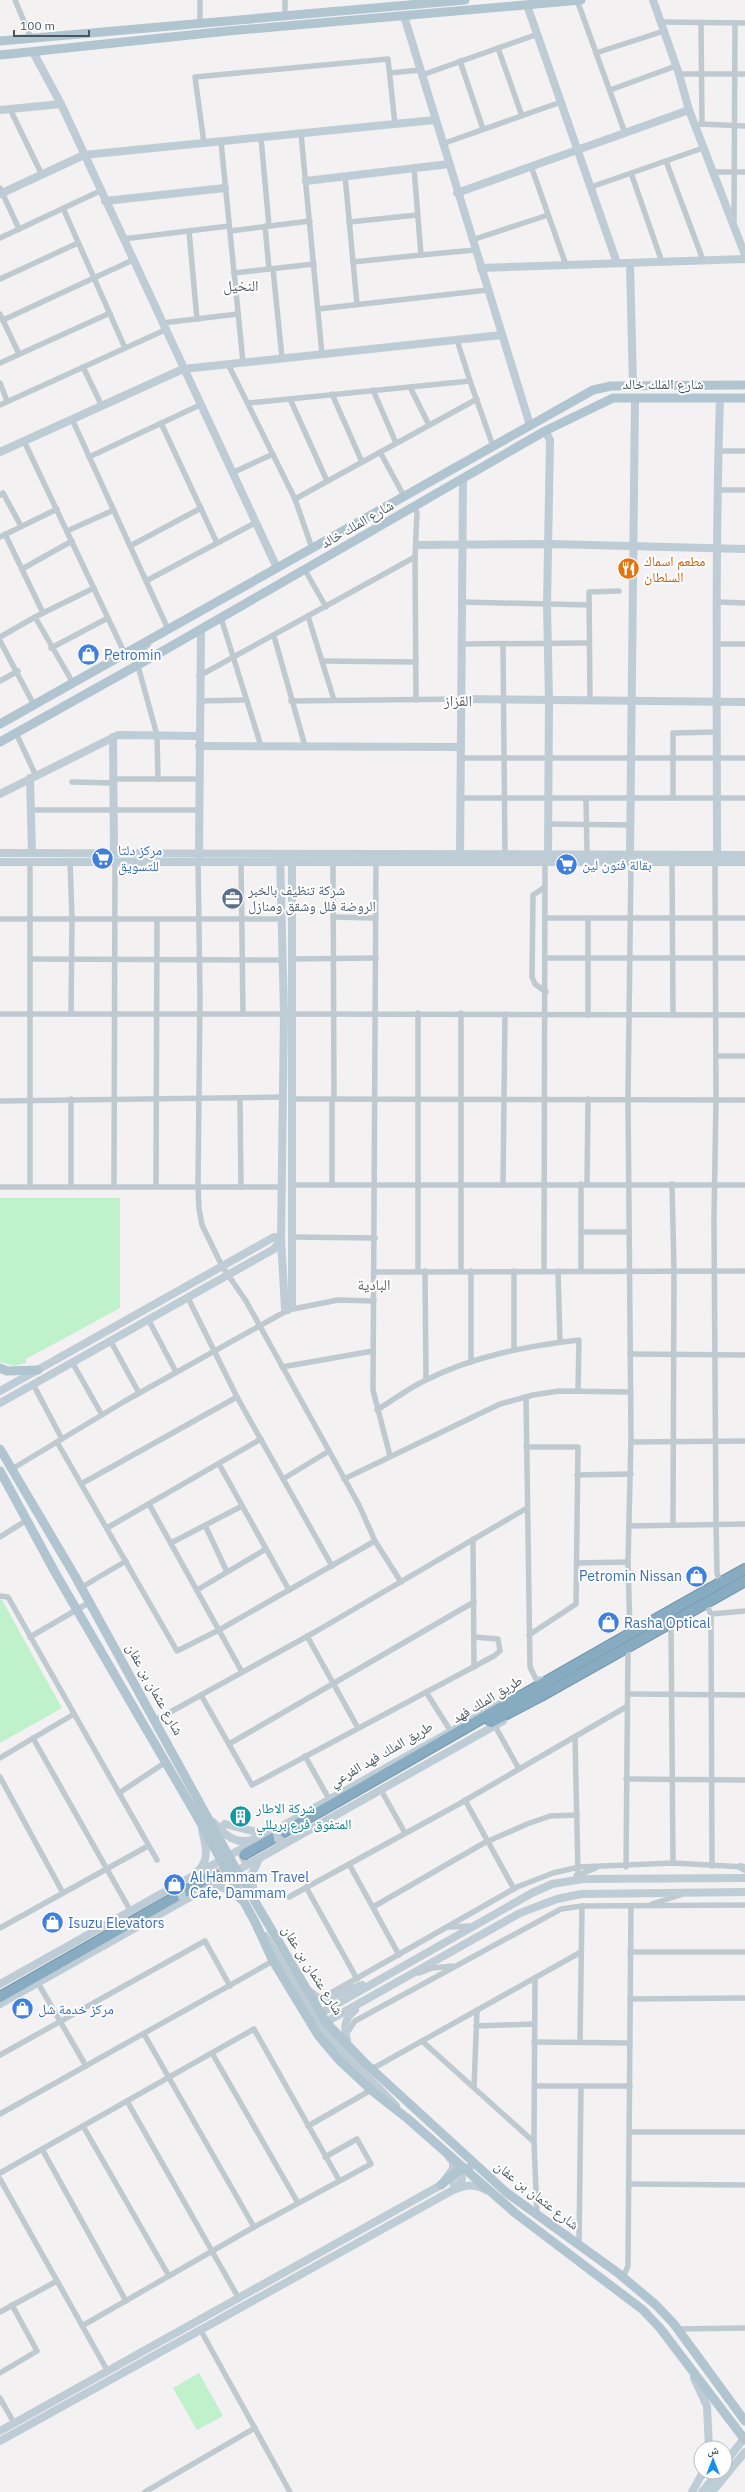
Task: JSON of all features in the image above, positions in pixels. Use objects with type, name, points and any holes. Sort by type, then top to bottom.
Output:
[{"type":"highway","name":"طريق الملك فهد","points":[[745,1569],[546,1680],[491,1715],[246,1856],[506,1713],[541,1696],[745,1581]]},
{"type":"highway","points":[[0,1990],[213,1873],[0,1997]]},
{"type":"main road","points":[[0,41],[285,15],[368,10],[460,0]]},
{"type":"main road","points":[[0,55],[228,31],[581,0]]},
{"type":"main road","name":"شارع الملك خالد","points":[[0,724],[593,390],[611,386],[745,385]]},
{"type":"main road","name":"شارع الملك خالد","points":[[0,742],[138,666],[463,480],[545,431],[599,403],[613,398],[745,398]]},
{"type":"main road","points":[[0,1368],[7,1372],[38,1370]]},
{"type":"main road","name":"شارع عثمان بن عفان","points":[[0,1449],[82,1587],[216,1826],[230,1856],[233,1872],[245,1904],[256,1922],[272,1961],[318,2035],[339,2060],[371,2090],[443,2149],[491,2193],[515,2213],[630,2299],[660,2328],[745,2438]]},
{"type":"main road","name":"شارع عثمان بن عفان","points":[[0,1472],[221,1860],[233,1872],[255,1902],[304,1987],[321,2013],[322,2022],[507,2193],[623,2276],[656,2305],[678,2331],[745,2421]]},
{"type":"main road","points":[[441,2185],[456,2172],[465,2169],[480,2170],[487,2174]]},
{"type":"main road","points":[[630,2299],[647,2308],[670,2333],[678,2331]]},
{"type":"street","points":[[15,0],[30,38]]},
{"type":"street","points":[[200,0],[200,23]]},
{"type":"street","points":[[285,0],[285,15]]},
{"type":"street","points":[[368,10],[369,0]]},
{"type":"street","points":[[458,11],[460,0]]},
{"type":"street","points":[[577,0],[625,132]]},
{"type":"street","points":[[653,0],[679,74],[689,110],[699,124]]},
{"type":"street","points":[[527,5],[617,263]]},
{"type":"street","points":[[404,16],[442,144],[530,425]]},
{"type":"street","points":[[660,22],[745,23]]},
{"type":"street","points":[[702,23],[699,124],[703,148],[715,172],[745,255]]},
{"type":"street","points":[[734,226],[735,23]]},
{"type":"street","points":[[596,53],[664,31]]},
{"type":"street","points":[[390,73],[421,73],[538,34]]},
{"type":"street","points":[[498,48],[522,116]]},
{"type":"street","points":[[33,52],[61,104],[183,369],[277,568]]},
{"type":"street","points":[[204,144],[195,77],[388,59],[395,124]]},
{"type":"street","points":[[460,61],[483,129]]},
{"type":"street","points":[[610,90],[676,66]]},
{"type":"street","points":[[679,74],[745,74]]},
{"type":"street","points":[[442,144],[561,102]]},
{"type":"street","points":[[0,110],[61,104]]},
{"type":"street","points":[[10,109],[42,175]]},
{"type":"street","points":[[458,193],[689,110]]},
{"type":"street","points":[[19,229],[1,192],[84,155],[435,120]]},
{"type":"street","points":[[699,124],[745,126]]},
{"type":"street","points":[[301,134],[322,354]]},
{"type":"street","points":[[261,138],[271,269],[282,358]]},
{"type":"street","points":[[220,142],[243,362]]},
{"type":"street","points":[[591,187],[703,148]]},
{"type":"street","points":[[666,161],[703,260]]},
{"type":"street","points":[[306,181],[449,164]]},
{"type":"street","points":[[531,166],[566,265]]},
{"type":"street","points":[[414,168],[421,254]]},
{"type":"street","points":[[715,172],[745,172]]},
{"type":"street","points":[[631,173],[662,262]]},
{"type":"street","points":[[345,176],[357,304]]},
{"type":"street","points":[[105,201],[225,188]]},
{"type":"street","points":[[0,238],[100,190]]},
{"type":"street","points":[[63,208],[125,348]]},
{"type":"street","points":[[349,222],[417,215]]},
{"type":"street","points":[[472,240],[548,215]]},
{"type":"street","points":[[123,239],[189,231],[267,226],[310,221]]},
{"type":"street","points":[[189,231],[197,319]]},
{"type":"street","points":[[0,279],[78,243]]},
{"type":"street","points":[[353,262],[421,254],[475,250]]},
{"type":"street","points":[[481,268],[745,259]]},
{"type":"street","points":[[3,320],[133,260]]},
{"type":"street","points":[[630,263],[633,386]]},
{"type":"street","points":[[234,273],[314,264]]},
{"type":"street","points":[[318,309],[488,290]]},
{"type":"street","points":[[0,363],[110,313]]},
{"type":"street","points":[[0,314],[19,354]]},
{"type":"street","points":[[0,405],[125,348],[164,326],[197,319],[238,314]]},
{"type":"street","points":[[0,452],[183,369],[502,335]]},
{"type":"street","points":[[457,340],[470,381],[494,446]]},
{"type":"street","points":[[228,364],[295,499],[312,548]]},
{"type":"street","points":[[83,367],[102,406]]},
{"type":"street","points":[[248,403],[470,381]]},
{"type":"street","points":[[0,383],[7,401]]},
{"type":"street","points":[[410,387],[430,425]]},
{"type":"street","points":[[373,390],[396,443]]},
{"type":"street","points":[[332,394],[362,462]]},
{"type":"street","points":[[290,398],[327,481]]},
{"type":"street","points":[[630,1633],[628,1562],[631,1392],[628,1099],[631,918],[630,799],[632,758],[632,546],[635,398]]},
{"type":"street","points":[[720,398],[717,549],[718,644],[715,959],[716,1523],[718,1573],[720,1582]]},
{"type":"street","points":[[295,499],[477,399]]},
{"type":"street","points":[[89,456],[200,405]]},
{"type":"street","points":[[72,419],[168,629]]},
{"type":"street","points":[[161,423],[218,543]]},
{"type":"street","points":[[545,431],[550,440],[550,544],[547,605],[549,700],[546,797],[548,853]]},
{"type":"street","points":[[24,440],[125,654]]},
{"type":"street","points":[[718,451],[745,451]]},
{"type":"street","points":[[380,452],[404,496]]},
{"type":"street","points":[[232,473],[273,454]]},
{"type":"street","points":[[460,855],[461,544],[463,480]]},
{"type":"street","points":[[718,490],[745,490]]},
{"type":"street","points":[[0,495],[3,493],[21,526]]},
{"type":"street","points":[[130,546],[201,508]]},
{"type":"street","points":[[413,508],[417,512],[417,545],[415,557],[416,700]]},
{"type":"street","points":[[43,613],[22,569],[3,535],[57,509]]},
{"type":"street","points":[[67,530],[114,510]]},
{"type":"street","points":[[146,581],[255,523]]},
{"type":"street","points":[[22,569],[72,541]]},
{"type":"street","points":[[417,545],[550,544],[745,549]]},
{"type":"street","points":[[199,676],[415,557]]},
{"type":"street","points":[[305,570],[326,607]]},
{"type":"street","points":[[0,637],[35,617],[94,588]]},
{"type":"street","points":[[590,700],[589,592],[619,591]]},
{"type":"street","points":[[461,602],[589,605]]},
{"type":"street","points":[[718,602],[745,603]]},
{"type":"street","points":[[308,616],[334,700]]},
{"type":"street","points":[[35,617],[51,648],[73,683]]},
{"type":"street","points":[[51,648],[108,618]]},
{"type":"street","points":[[221,618],[245,700],[261,746]]},
{"type":"street","points":[[158,779],[157,735],[138,666],[133,658],[147,645],[179,627],[186,619]]},
{"type":"street","points":[[201,630],[199,676],[198,857],[198,1186],[199,1209],[202,1225],[222,1266],[260,1326],[329,1451],[375,1541],[401,1582]]},
{"type":"street","points":[[274,636],[291,701],[305,746]]},
{"type":"street","points":[[0,641],[18,671],[34,705]]},
{"type":"street","points":[[461,644],[503,645],[589,643]]},
{"type":"street","points":[[718,644],[745,644]]},
{"type":"street","points":[[503,645],[505,699],[505,855]]},
{"type":"street","points":[[322,661],[416,662]]},
{"type":"street","points":[[0,681],[18,671]]},
{"type":"street","points":[[291,701],[505,699],[745,702]]},
{"type":"street","points":[[200,701],[245,700]]},
{"type":"street","points":[[673,798],[673,733],[717,732]]},
{"type":"street","points":[[16,733],[33,777],[31,810],[30,919],[30,1186]]},
{"type":"street","points":[[0,794],[118,735],[199,736]]},
{"type":"street","points":[[113,737],[115,919],[114,1185]]},
{"type":"street","points":[[199,746],[461,747]]},
{"type":"street","points":[[461,758],[745,758]]},
{"type":"street","points":[[72,782],[199,779]]},
{"type":"street","points":[[461,798],[745,798]]},
{"type":"street","points":[[586,798],[587,854]]},
{"type":"street","points":[[31,810],[199,810]]},
{"type":"street","points":[[548,824],[630,825]]},
{"type":"street","points":[[2,853],[70,861],[114,858]]},
{"type":"street","points":[[292,858],[333,861],[376,858],[548,853],[587,854],[672,862],[716,859],[745,855]]},
{"type":"street","points":[[0,862],[31,857],[198,857],[376,858],[545,862],[615,862],[630,858],[716,859],[745,862]]},
{"type":"street","points":[[198,857],[241,861],[280,858]]},
{"type":"street","points":[[280,858],[282,960],[288,1014]]},
{"type":"street","points":[[12,1469],[102,1414],[260,1326],[288,1310],[292,1306],[292,1185],[288,1098],[288,1014],[292,959],[292,858]]},
{"type":"street","points":[[376,858],[376,1099],[373,1390],[390,1456]]},
{"type":"street","points":[[70,861],[72,919],[71,1014]]},
{"type":"street","points":[[241,861],[243,919],[243,1014]]},
{"type":"street","points":[[332,1185],[334,1013],[333,861]]},
{"type":"street","points":[[544,1271],[546,1014],[545,862]]},
{"type":"street","points":[[672,862],[674,958],[673,1015]]},
{"type":"street","points":[[545,887],[533,895],[532,977],[535,984],[546,992]]},
{"type":"street","points":[[334,918],[376,919]]},
{"type":"street","points":[[545,918],[745,918]]},
{"type":"street","points":[[588,918],[588,1015]]},
{"type":"street","points":[[0,919],[282,919]]},
{"type":"street","points":[[156,1186],[158,1014],[156,960],[157,920]]},
{"type":"street","points":[[292,959],[376,958]]},
{"type":"street","points":[[545,958],[745,958]]},
{"type":"street","points":[[30,959],[282,960]]},
{"type":"street","points":[[418,1013],[418,1272]]},
{"type":"street","points":[[0,1014],[462,1013],[745,1016]]},
{"type":"street","points":[[461,1271],[462,1013]]},
{"type":"street","points":[[503,1184],[505,1014]]},
{"type":"street","points":[[716,1056],[745,1056]]},
{"type":"street","points":[[71,1098],[71,1186]]},
{"type":"street","points":[[0,1100],[71,1098],[745,1100]]},
{"type":"street","points":[[240,1098],[241,1187]]},
{"type":"street","points":[[288,1098],[281,1240],[285,1308],[288,1310]]},
{"type":"street","points":[[581,1271],[581,1232],[588,1099]]},
{"type":"street","points":[[672,1184],[674,1272],[673,1524]]},
{"type":"street","points":[[292,1185],[745,1184]]},
{"type":"street","points":[[0,1187],[114,1185],[283,1187]]},
{"type":"street","points":[[581,1232],[629,1232]]},
{"type":"street","points":[[0,1391],[274,1237],[281,1240]]},
{"type":"street","points":[[292,1237],[374,1238]]},
{"type":"street","points":[[0,1403],[274,1249],[281,1240]]},
{"type":"street","points":[[471,1271],[471,1362]]},
{"type":"street","points":[[514,1271],[514,1349]]},
{"type":"street","points":[[558,1271],[560,1342]]},
{"type":"street","points":[[374,1272],[745,1271]]},
{"type":"street","points":[[425,1272],[426,1380]]},
{"type":"street","points":[[188,1298],[216,1351],[237,1396],[332,1566]]},
{"type":"street","points":[[288,1310],[338,1300],[374,1301]]},
{"type":"street","points":[[148,1319],[176,1372]]},
{"type":"street","points":[[110,1340],[139,1393]]},
{"type":"street","points":[[377,1410],[426,1380],[471,1362],[514,1349],[579,1340],[578,1390]]},
{"type":"street","points":[[282,1368],[373,1351]]},
{"type":"street","points":[[630,1354],[674,1356],[745,1355]]},
{"type":"street","points":[[72,1362],[102,1414]]},
{"type":"street","points":[[33,1384],[81,1484],[177,1651],[219,1630],[375,1541]]},
{"type":"street","points":[[344,1479],[500,1404],[526,1397],[578,1390],[631,1392]]},
{"type":"street","points":[[81,1484],[237,1396]]},
{"type":"street","points":[[526,1397],[530,1667],[536,1678],[546,1680]]},
{"type":"street","points":[[106,1528],[261,1439]]},
{"type":"street","points":[[631,1442],[745,1441]]},
{"type":"street","points":[[526,1447],[578,1447],[576,1604],[529,1635]]},
{"type":"street","points":[[283,1478],[329,1451]]},
{"type":"street","points":[[219,1464],[289,1590]]},
{"type":"street","points":[[578,1475],[630,1474]]},
{"type":"street","points":[[149,1504],[242,1672]]},
{"type":"street","points":[[171,1543],[242,1506]]},
{"type":"street","points":[[156,1720],[307,1636],[527,1508]]},
{"type":"street","points":[[0,1537],[27,1520]]},
{"type":"street","points":[[629,1526],[716,1523],[745,1524]]},
{"type":"street","points":[[205,1525],[227,1572]]},
{"type":"street","points":[[473,1539],[474,1667]]},
{"type":"street","points":[[197,1590],[266,1549]]},
{"type":"street","points":[[82,1587],[126,1561]]},
{"type":"street","points":[[577,1564],[628,1562]]},
{"type":"street","points":[[0,1596],[8,1597],[157,1860]]},
{"type":"street","points":[[30,1637],[90,1602]]},
{"type":"street","points":[[229,1744],[474,1602]]},
{"type":"street","points":[[706,1604],[711,1614],[712,1866]]},
{"type":"street","points":[[711,1614],[745,1612]]},
{"type":"street","points":[[671,1623],[673,1863]]},
{"type":"street","points":[[307,1636],[358,1728]]},
{"type":"street","points":[[201,1695],[252,1784],[474,1667],[500,1650],[498,1639],[474,1637]]},
{"type":"street","points":[[626,1867],[626,1707],[628,1694],[628,1648]]},
{"type":"street","points":[[426,1692],[450,1730]]},
{"type":"street","name":"طريق الملك فهد الفرعي","points":[[0,1984],[130,1910],[174,1887],[194,1874],[271,1833],[485,1710],[526,1692]]},
{"type":"street","points":[[628,1694],[745,1694]]},
{"type":"street","points":[[0,2004],[181,1900],[263,1856],[285,1841],[381,1790],[495,1726],[541,1696]]},
{"type":"street","points":[[289,1897],[465,1800],[626,1707]]},
{"type":"street","points":[[0,1758],[74,1714]]},
{"type":"street","points":[[495,1726],[519,1769]]},
{"type":"street","points":[[575,1736],[578,1875]]},
{"type":"street","points":[[33,1738],[130,1910]]},
{"type":"street","points":[[305,1756],[329,1799]]},
{"type":"street","points":[[118,1793],[166,1762]]},
{"type":"street","points":[[0,1777],[63,1893]]},
{"type":"street","points":[[626,1779],[745,1780]]},
{"type":"street","points":[[381,1790],[404,1833]]},
{"type":"street","points":[[465,1800],[514,1889]]},
{"type":"street","points":[[373,1907],[488,1841],[550,1816],[577,1815]]},
{"type":"street","points":[[194,1874],[204,1864],[206,1853],[198,1818]]},
{"type":"street","points":[[216,1826],[225,1824],[256,1832],[271,1833],[278,1839],[285,1841]]},
{"type":"street","points":[[216,1826],[235,1841],[247,1842],[271,1833]]},
{"type":"street","points":[[0,1928],[148,1846]]},
{"type":"street","points":[[255,1902],[252,1874],[254,1866],[263,1856]]},
{"type":"street","points":[[325,1997],[514,1889],[553,1873],[579,1867],[626,1867],[673,1863],[744,1867]]},
{"type":"street","points":[[349,1864],[399,1955]]},
{"type":"street","points":[[321,2013],[532,1893],[600,1866]]},
{"type":"street","points":[[559,1882],[583,1879],[745,1878]]},
{"type":"street","points":[[205,1888],[219,1886],[229,1890],[245,1904]]},
{"type":"street","points":[[174,1887],[181,1890],[181,1900]]},
{"type":"street","points":[[306,1887],[356,1979]]},
{"type":"street","points":[[719,1892],[745,1897]]},
{"type":"street","points":[[322,2022],[406,1978],[520,1914],[557,1899],[581,1894],[745,1892]]},
{"type":"street","points":[[646,1906],[687,1893]]},
{"type":"street","points":[[347,2041],[348,2031],[355,2021],[561,1909],[582,1906],[745,1905]]},
{"type":"street","points":[[580,2042],[582,1906]]},
{"type":"street","points":[[623,2276],[628,2266],[630,2184],[630,1906]]},
{"type":"street","points":[[256,1922],[348,2060],[379,2088],[408,2119]]},
{"type":"street","points":[[448,1927],[474,1926]]},
{"type":"street","points":[[0,2055],[205,1941],[230,1986]]},
{"type":"street","points":[[372,2069],[581,1952]]},
{"type":"street","points":[[630,1952],[745,1952]]},
{"type":"street","points":[[0,2114],[272,1961]]},
{"type":"street","points":[[406,1978],[432,1968],[457,1965]]},
{"type":"street","points":[[304,1987],[318,1998],[334,1996],[388,1974]]},
{"type":"street","points":[[535,1978],[534,2142],[537,2215]]},
{"type":"street","points":[[38,1983],[86,2066]]},
{"type":"street","points":[[354,2051],[347,2041],[345,2023],[348,2015],[374,1995]]},
{"type":"street","points":[[630,1999],[745,1998]]},
{"type":"street","points":[[474,2087],[477,2010]]},
{"type":"street","points":[[476,2026],[534,2024]]},
{"type":"street","points":[[0,2173],[254,2029],[339,2180]]},
{"type":"street","points":[[144,2034],[254,2227]]},
{"type":"street","points":[[422,2041],[534,2142]]},
{"type":"street","points":[[534,2042],[630,2043]]},
{"type":"street","points":[[212,2053],[298,2203]]},
{"type":"street","points":[[535,2086],[630,2086]]},
{"type":"street","points":[[579,2245],[581,2086]]},
{"type":"street","points":[[308,2126],[371,2090]]},
{"type":"street","points":[[127,2101],[238,2297]]},
{"type":"street","points":[[83,2126],[169,2276]]},
{"type":"street","points":[[630,2132],[745,2132]]},
{"type":"street","points":[[82,2326],[254,2227],[371,2164],[357,2139],[325,2157]]},
{"type":"street","points":[[42,2149],[126,2301]]},
{"type":"street","points":[[441,2185],[453,2169],[453,2162],[443,2149]]},
{"type":"street","points":[[0,2431],[456,2176],[462,2178],[461,2184],[439,2197],[0,2441]]},
{"type":"street","points":[[0,2179],[107,2370]]},
{"type":"street","points":[[439,2197],[470,2184],[477,2185],[491,2193]]},
{"type":"street","points":[[630,2184],[745,2185]]},
{"type":"street","points":[[0,2312],[57,2280]]},
{"type":"street","points":[[0,2373],[37,2351],[12,2305]]},
{"type":"street","points":[[678,2331],[745,2328]]},
{"type":"street","points":[[200,2329],[290,2492]]},
{"type":"street","points":[[679,2354],[698,2384],[707,2406],[710,2422],[709,2440]]},
{"type":"street","points":[[0,2398],[14,2423]]},
{"type":"street","points":[[145,2492],[255,2428]]},
{"type":"street","points":[[733,2453],[745,2438]]},
{"type":"street","points":[[712,2492],[745,2452]]},
{"type":"street","points":[[692,2492],[699,2480]]},
{"type":"street","points":[[702,2492],[712,2480]]},
{"type":"green space","points":[[0,1198],[120,1198],[120,1308],[26,1359],[26,1363],[14,1366],[0,1362]]},
{"type":"green space","points":[[0,1599],[2,1600],[62,1708],[0,1743]]},
{"type":"green space","points":[[199,2373],[223,2416],[197,2430],[173,2388]]},
{"type":"tunnel","points":[[214,1875],[247,1858]]},
{"type":"place","name":"مطعم اسماك السلطان","points":[[629,569]]},
{"type":"place","name":"Petromin","points":[[88,655]]},
{"type":"place","name":"مركز دلتا للتسويق","points":[[102,858]]},
{"type":"place","name":"بقالة فنون لين","points":[[567,865]]},
{"type":"place","name":"شركة تنظيف بالخبر الروضة فلل وشقق ومنازل","points":[[233,898]]},
{"type":"place","name":"Petromin Nissan","points":[[697,1576]]},
{"type":"place","name":"Rasha Optical","points":[[608,1623]]},
{"type":"place","name":"شركة الاطار المتفوق فرع بريللي","points":[[241,1816]]},
{"type":"place","name":"Al Hammam Travel Cafe, Dammam","points":[[174,1885]]},
{"type":"place","name":"Isuzu Elevators","points":[[53,1923]]},
{"type":"place","name":"مركز خدمة شل","points":[[22,2009]]},
{"type":"district","name":"النخيل","points":[[241,285]]},
{"type":"district","name":"القزاز","points":[[458,700]]},
{"type":"district","name":"البادية","points":[[374,1284]]}]
